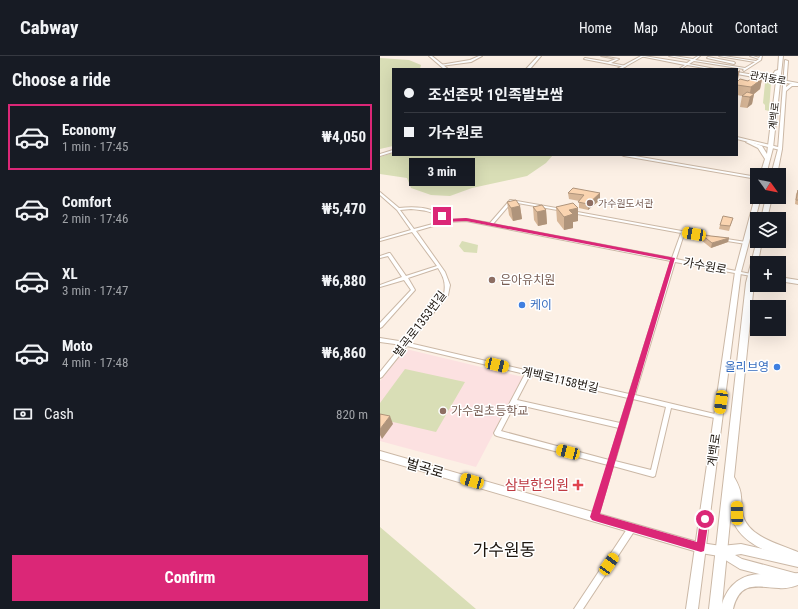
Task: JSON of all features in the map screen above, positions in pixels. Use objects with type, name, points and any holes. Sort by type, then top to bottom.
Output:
[{"type":"main road","points":[[430,56],[445,68]]},
{"type":"main road","points":[[529,68],[540,56]]},
{"type":"main road","points":[[622,68],[642,56]]},
{"type":"main road","name":"계백로","points":[[776,168],[780,149],[786,61],[788,59],[787,56]]},
{"type":"main road","name":"계백로","points":[[765,168],[771,148],[780,70],[780,57]]},
{"type":"main road","points":[[754,76],[773,77],[776,72],[780,70]]},
{"type":"main road","points":[[754,76],[772,82],[777,87]]},
{"type":"main road","points":[[785,90],[791,85],[798,85]]},
{"type":"main road","points":[[738,138],[771,148],[780,149]]},
{"type":"main road","points":[[748,142],[772,140]]},
{"type":"main road","points":[[748,142],[760,148],[768,159]]},
{"type":"main road","points":[[380,154],[392,150]]},
{"type":"main road","name":"계백로","points":[[692,609],[738,272],[756,204]]},
{"type":"main road","points":[[786,280],[798,282]]},
{"type":"main road","name":"계백로","points":[[715,609],[729,477],[752,292]]},
{"type":"main road","name":"벌곡로","points":[[380,455],[701,548],[721,551]]},
{"type":"main road","points":[[729,477],[736,498],[737,513],[740,524],[744,530],[759,541],[798,558]]},
{"type":"main road","points":[[721,551],[741,549],[798,562]]},
{"type":"main road","points":[[721,551],[740,564],[798,579]]},
{"type":"main road","points":[[727,609],[728,602],[740,585],[750,580],[783,582],[798,579]]},
{"type":"street","points":[[441,65],[471,61],[481,56]]},
{"type":"street","points":[[590,56],[585,59],[625,66]]},
{"type":"street","points":[[602,56],[618,59],[608,63]]},
{"type":"street","points":[[642,56],[709,68]]},
{"type":"street","points":[[670,56],[746,69]]},
{"type":"street","points":[[682,58],[686,56]]},
{"type":"street","points":[[681,68],[699,56]]},
{"type":"street","points":[[703,62],[711,56]]},
{"type":"street","points":[[720,56],[756,62]]},
{"type":"street","points":[[729,66],[744,56]]},
{"type":"street","points":[[751,56],[760,57]]},
{"type":"street","points":[[738,73],[756,62],[760,57]]},
{"type":"street","points":[[708,58],[734,63]]},
{"type":"street","name":"관저동로","points":[[738,73],[798,85]]},
{"type":"street","points":[[630,156],[750,177]]},
{"type":"street","name":"벌곡로1353번길","points":[[380,193],[398,209],[448,284],[446,294],[380,376]]},
{"type":"street","points":[[380,200],[385,198]]},
{"type":"street","points":[[491,224],[511,201],[710,237]]},
{"type":"street","points":[[398,209],[409,208],[435,212],[447,221]]},
{"type":"street","name":"가수원로","points":[[380,240],[447,221],[466,220],[750,274]]},
{"type":"street","points":[[595,517],[673,259],[683,232]]},
{"type":"street","points":[[717,238],[746,243]]},
{"type":"street","points":[[380,257],[389,254],[412,290],[380,326]]},
{"type":"street","points":[[380,286],[438,267]]},
{"type":"street","name":"계백로1158번길","points":[[380,340],[406,344],[719,417]]},
{"type":"street","points":[[528,372],[497,433],[654,474],[669,405]]},
{"type":"street","points":[[513,401],[622,426]]},
{"type":"street","points":[[578,609],[632,528]]},
{"type":"shaded area","name":"가수원초등학교","points":[[406,349],[523,377],[476,467],[380,441],[380,381]]},
{"type":"green space","points":[[380,58],[409,60],[421,65],[420,68],[392,68],[392,146],[380,149]]},
{"type":"green space","points":[[765,83],[771,83],[769,111],[765,110],[765,105],[763,103]]},
{"type":"green space","points":[[392,153],[392,156],[552,156],[546,163],[527,176],[472,188],[450,196],[431,195],[411,188],[407,178],[380,174],[380,157]]},
{"type":"green space","points":[[462,241],[478,245],[477,253],[464,252],[459,246]]},
{"type":"green space","points":[[405,369],[465,382],[436,432],[380,419],[380,403]]},
{"type":"green space","points":[[380,527],[476,609],[380,609]]},
{"type":"building","points":[[753,77],[762,79],[751,87],[738,85],[738,81],[740,79],[748,81]]},
{"type":"building","points":[[747,92],[754,94],[750,97],[742,96]]},
{"type":"building","points":[[573,188],[600,193],[588,204],[578,202],[584,195],[568,193]]},
{"type":"building","points":[[516,200],[520,206],[511,208],[507,202]]},
{"type":"building","points":[[573,203],[578,208],[569,210],[573,214],[564,217],[556,207]]},
{"type":"building","points":[[542,205],[546,210],[537,212],[533,207]]},
{"type":"building","points":[[723,216],[733,218],[730,226],[720,225]]},
{"type":"building","points":[[702,235],[729,238],[712,243]]},
{"type":"building","points":[[380,414],[390,416],[380,429]]},
{"type":"place","name":"가수원도서관","points":[[590,203]]},
{"type":"place","name":"은아유치원","points":[[492,280]]},
{"type":"place","name":"케이","points":[[522,305]]},
{"type":"place","name":"올리브영","points":[[777,367]]},
{"type":"place","name":"가수원초등학교","points":[[443,411]]},
{"type":"place","name":"삼부한의원","points":[[578,485]]},
{"type":"district","name":"가수원동","points":[[504,550]]},
{"type":"route","points":[[442,216],[447,221],[466,220],[491,224],[673,259],[595,517],[701,548],[705,519]]}]
